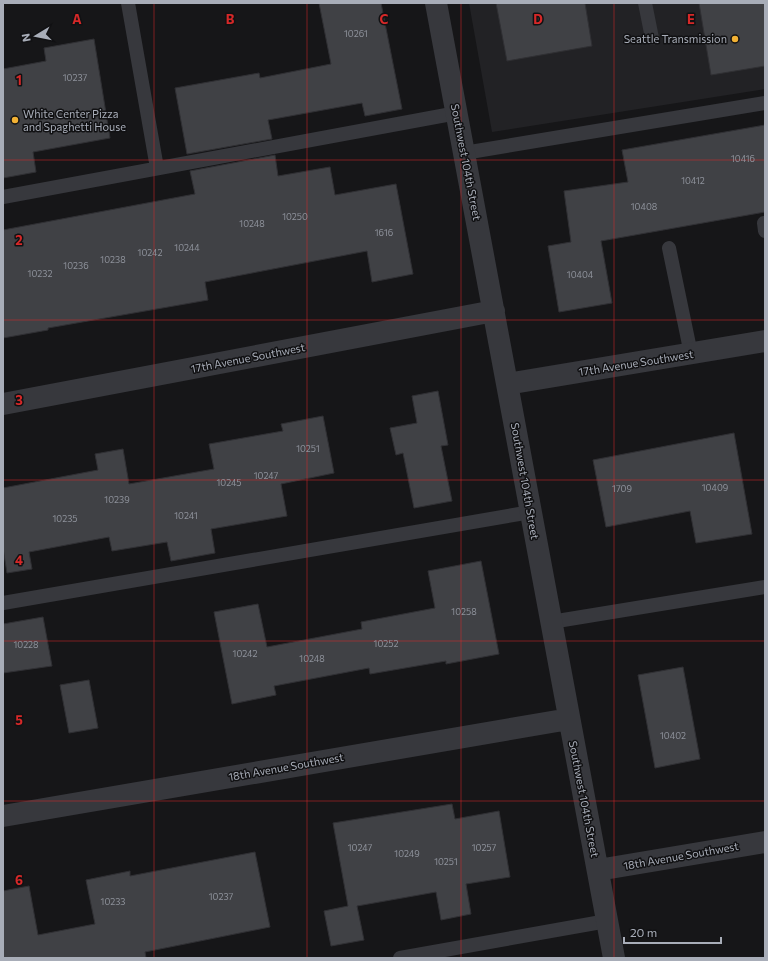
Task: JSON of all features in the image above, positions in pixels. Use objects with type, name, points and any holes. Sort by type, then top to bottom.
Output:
[{"type":"street","name":"Southwest 104th Street","points":[[436,3],[614,958]]},
{"type":"street","name":"17th Avenue Southwest","points":[[3,404],[494,311]]},
{"type":"street","name":"17th Avenue Southwest","points":[[507,384],[765,341]]},
{"type":"street","name":"18th Avenue Southwest","points":[[3,816],[569,719]]},
{"type":"street","name":"18th Avenue Southwest","points":[[598,870],[765,842]]},
{"type":"lane","points":[[128,3],[157,168]]},
{"type":"lane","points":[[645,3],[652,38]]},
{"type":"lane","points":[[464,153],[765,103]]},
{"type":"lane","points":[[3,197],[457,113]]},
{"type":"lane","points":[[669,248],[691,354]]},
{"type":"lane","points":[[3,603],[531,512]]},
{"type":"lane","points":[[551,622],[765,587]]},
{"type":"lane","points":[[400,958],[607,921]]},
{"type":"shaded area","points":[[469,3],[765,3],[765,89],[492,132]]},
{"type":"building","points":[[319,3],[381,3],[402,109],[365,116],[362,103],[268,120],[272,139],[187,154],[175,88],[259,73],[260,78],[331,64]]},
{"type":"building","points":[[496,3],[585,3],[592,46],[507,61]]},
{"type":"building","name":"Seattle Transmission","points":[[699,3],[765,3],[765,66],[711,75]]},
{"type":"building","points":[[94,39],[110,138],[33,152],[36,172],[3,178],[3,69],[46,61],[44,48]]},
{"type":"building","points":[[765,125],[765,212],[601,241],[612,303],[559,312],[548,246],[571,242],[564,191],[628,182],[622,150]]},
{"type":"building","points":[[275,155],[278,176],[330,167],[335,195],[396,184],[413,274],[372,282],[367,251],[205,282],[208,300],[48,328],[48,330],[3,338],[3,230],[195,194],[190,171]]},
{"type":"building","points":[[438,391],[448,445],[441,446],[452,501],[414,508],[403,453],[396,455],[390,428],[417,423],[412,396]]},
{"type":"building","points":[[323,416],[334,473],[281,484],[287,516],[211,529],[215,553],[171,561],[167,542],[112,551],[109,537],[29,552],[32,569],[7,573],[3,548],[3,488],[98,470],[95,454],[123,449],[129,484],[214,469],[209,444],[283,431],[281,424]]},
{"type":"building","points":[[734,433],[752,534],[696,543],[690,511],[606,527],[593,460]]},
{"type":"building","points":[[481,561],[499,654],[446,664],[446,661],[370,674],[369,668],[274,686],[276,695],[232,704],[214,612],[258,604],[267,647],[362,629],[361,622],[435,608],[428,571]]},
{"type":"building","points":[[43,617],[52,666],[3,673],[3,624]]},
{"type":"building","points":[[683,667],[700,759],[655,768],[638,675]]},
{"type":"building","points":[[89,680],[98,728],[69,733],[60,685]]},
{"type":"building","points":[[452,804],[455,819],[499,811],[510,877],[466,884],[471,914],[441,920],[436,892],[357,906],[364,940],[331,946],[324,911],[348,906],[333,823]]},
{"type":"building","points":[[255,852],[270,927],[145,952],[146,958],[3,958],[3,891],[29,886],[38,935],[95,924],[86,880],[130,871],[130,876]]},
{"type":"place","name":"Seattle Transmission","points":[[735,39]]},
{"type":"place","name":"White Center Pizza and Spaghetti House","points":[[15,120]]}]
